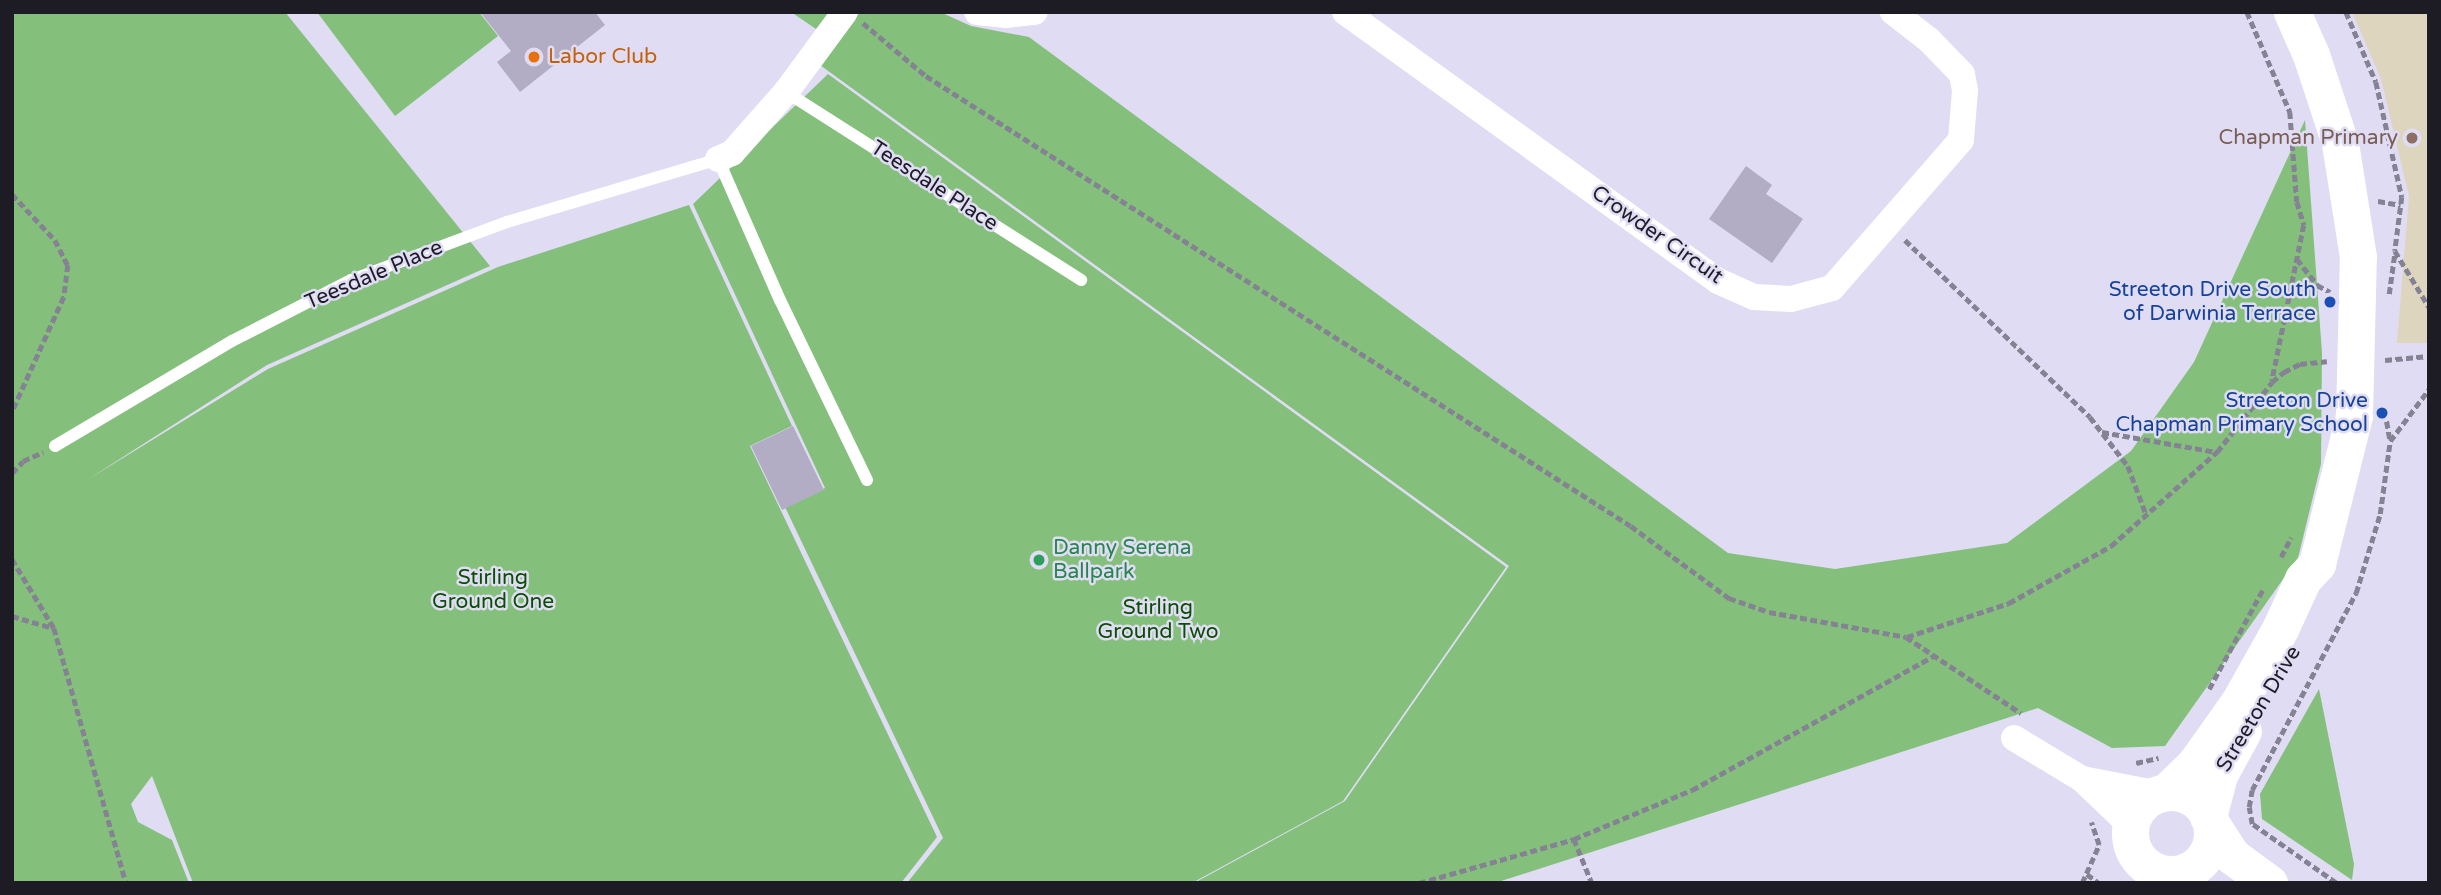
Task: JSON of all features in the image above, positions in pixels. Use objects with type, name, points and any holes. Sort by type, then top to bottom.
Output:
[{"type":"main road","name":"Streeton Drive","points":[[2163,781],[2195,764],[2239,702],[2280,629],[2304,579],[2317,564],[2354,416],[2358,257],[2340,143],[2311,55],[2292,12]]},
{"type":"main road","name":"Streeton Drive","points":[[2210,821],[2218,775],[2228,752],[2278,684],[2324,587],[2317,564]]},
{"type":"main road","points":[[2210,821],[2212,839],[2207,855],[2197,866],[2162,876],[2131,847],[2130,825],[2139,806],[2163,781],[2192,797],[2203,807],[2232,856],[2269,883]]},
{"type":"street","points":[[977,12],[1005,15],[1035,12]]},
{"type":"street","name":"Crowder Circuit","points":[[1345,12],[1718,281],[1754,297],[1791,299],[1832,288],[1890,225],[1961,140],[1965,90],[1962,74],[1955,64],[1893,12]]},
{"type":"street","name":"Teesdale Place","points":[[718,159],[732,153],[852,16]]},
{"type":"street","points":[[2022,728],[2082,779],[2130,825]]},
{"type":"street","points":[[2082,779],[2163,781]]},
{"type":"lane","name":"Teesdale Place","points":[[786,92],[1081,280]]},
{"type":"lane","name":"Teesdale Place","points":[[55,446],[232,341],[351,280],[507,222],[718,159]]},
{"type":"lane","points":[[718,159],[780,300],[867,480]]},
{"type":"path","points":[[2247,12],[2290,112],[2297,202],[2304,225],[2272,382]]},
{"type":"path","points":[[2346,12],[2376,82],[2402,197],[2388,298]]},
{"type":"path","points":[[852,16],[926,76],[1631,526],[1729,598],[1769,612],[1906,638],[1934,656],[2022,728]]},
{"type":"path","points":[[12,194],[55,240],[68,265],[64,297],[12,412]]},
{"type":"path","points":[[1890,225],[2102,432],[2128,466],[2147,514]]},
{"type":"path","points":[[2395,251],[2429,307]]},
{"type":"path","points":[[2296,259],[2317,285],[2333,294]]},
{"type":"path","points":[[1906,638],[1948,626],[2009,603],[2111,546],[2217,452],[2272,382],[2300,364],[2357,368],[2429,356]]},
{"type":"path","points":[[2336,883],[2252,824],[2249,807],[2252,790],[2356,593],[2380,514],[2390,441],[2429,389]]},
{"type":"path","points":[[2102,432],[2217,452]]},
{"type":"path","points":[[12,472],[23,461],[55,446]]},
{"type":"path","points":[[2275,568],[2294,533]]},
{"type":"path","points":[[12,559],[54,628],[126,883]]},
{"type":"path","points":[[2205,696],[2268,580]]},
{"type":"path","points":[[12,616],[54,628]]},
{"type":"path","points":[[1419,883],[1574,839],[1692,790],[1934,656]]},
{"type":"path","points":[[2131,764],[2163,781]]},
{"type":"path","points":[[1574,839],[1592,883]]},
{"type":"path","points":[[2082,883],[2087,874],[2099,883]]},
{"type":"shaded area","name":"Chapman Primary","points":[[2352,12],[2429,12],[2429,343],[2397,343],[2409,196],[2381,79]]},
{"type":"green space","name":"Stirling Ground One","points":[[12,12],[285,12],[490,266],[267,365],[87,480],[268,369],[498,267],[689,205],[792,426],[750,446],[937,837],[901,883],[193,883],[152,776],[131,804],[138,822],[172,840],[189,883],[12,883]]},
{"type":"green space","points":[[317,12],[479,12],[498,36],[395,116]]},
{"type":"green space","points":[[791,12],[830,12],[816,29]]},
{"type":"green space","points":[[860,12],[940,12],[971,26],[1029,37],[1728,553],[1835,569],[2007,543],[2131,451],[2194,362],[2305,120],[2322,353],[2321,464],[2298,558],[2165,746],[2112,748],[2038,708],[1495,883],[1194,883],[1345,801],[1509,566],[820,65]]},
{"type":"green space","name":"Stirling Ground Two","points":[[828,74],[1506,567],[1343,801],[1192,883],[907,883],[943,838],[785,507],[825,488],[693,204]]},
{"type":"green space","points":[[2319,689],[2354,864],[2352,880],[2262,819],[2260,794]]},
{"type":"building","name":"Labor Club","points":[[480,12],[595,12],[605,25],[520,92],[497,62],[511,51]]},
{"type":"building","points":[[1746,166],[1772,185],[1766,194],[1803,219],[1772,263],[1709,219]]},
{"type":"building","points":[[793,426],[824,490],[782,510],[751,446]]},
{"type":"place","name":"Labor Club","points":[[534,57]]},
{"type":"place","name":"Chapman Primary","points":[[2412,138]]},
{"type":"place","name":"Streeton Drive South of Darwinia Terrace","points":[[2330,302]]},
{"type":"place","name":"Streeton Drive Chapman Primary School","points":[[2382,413]]},
{"type":"place","name":"Danny Serena Ballpark","points":[[1039,560]]}]
